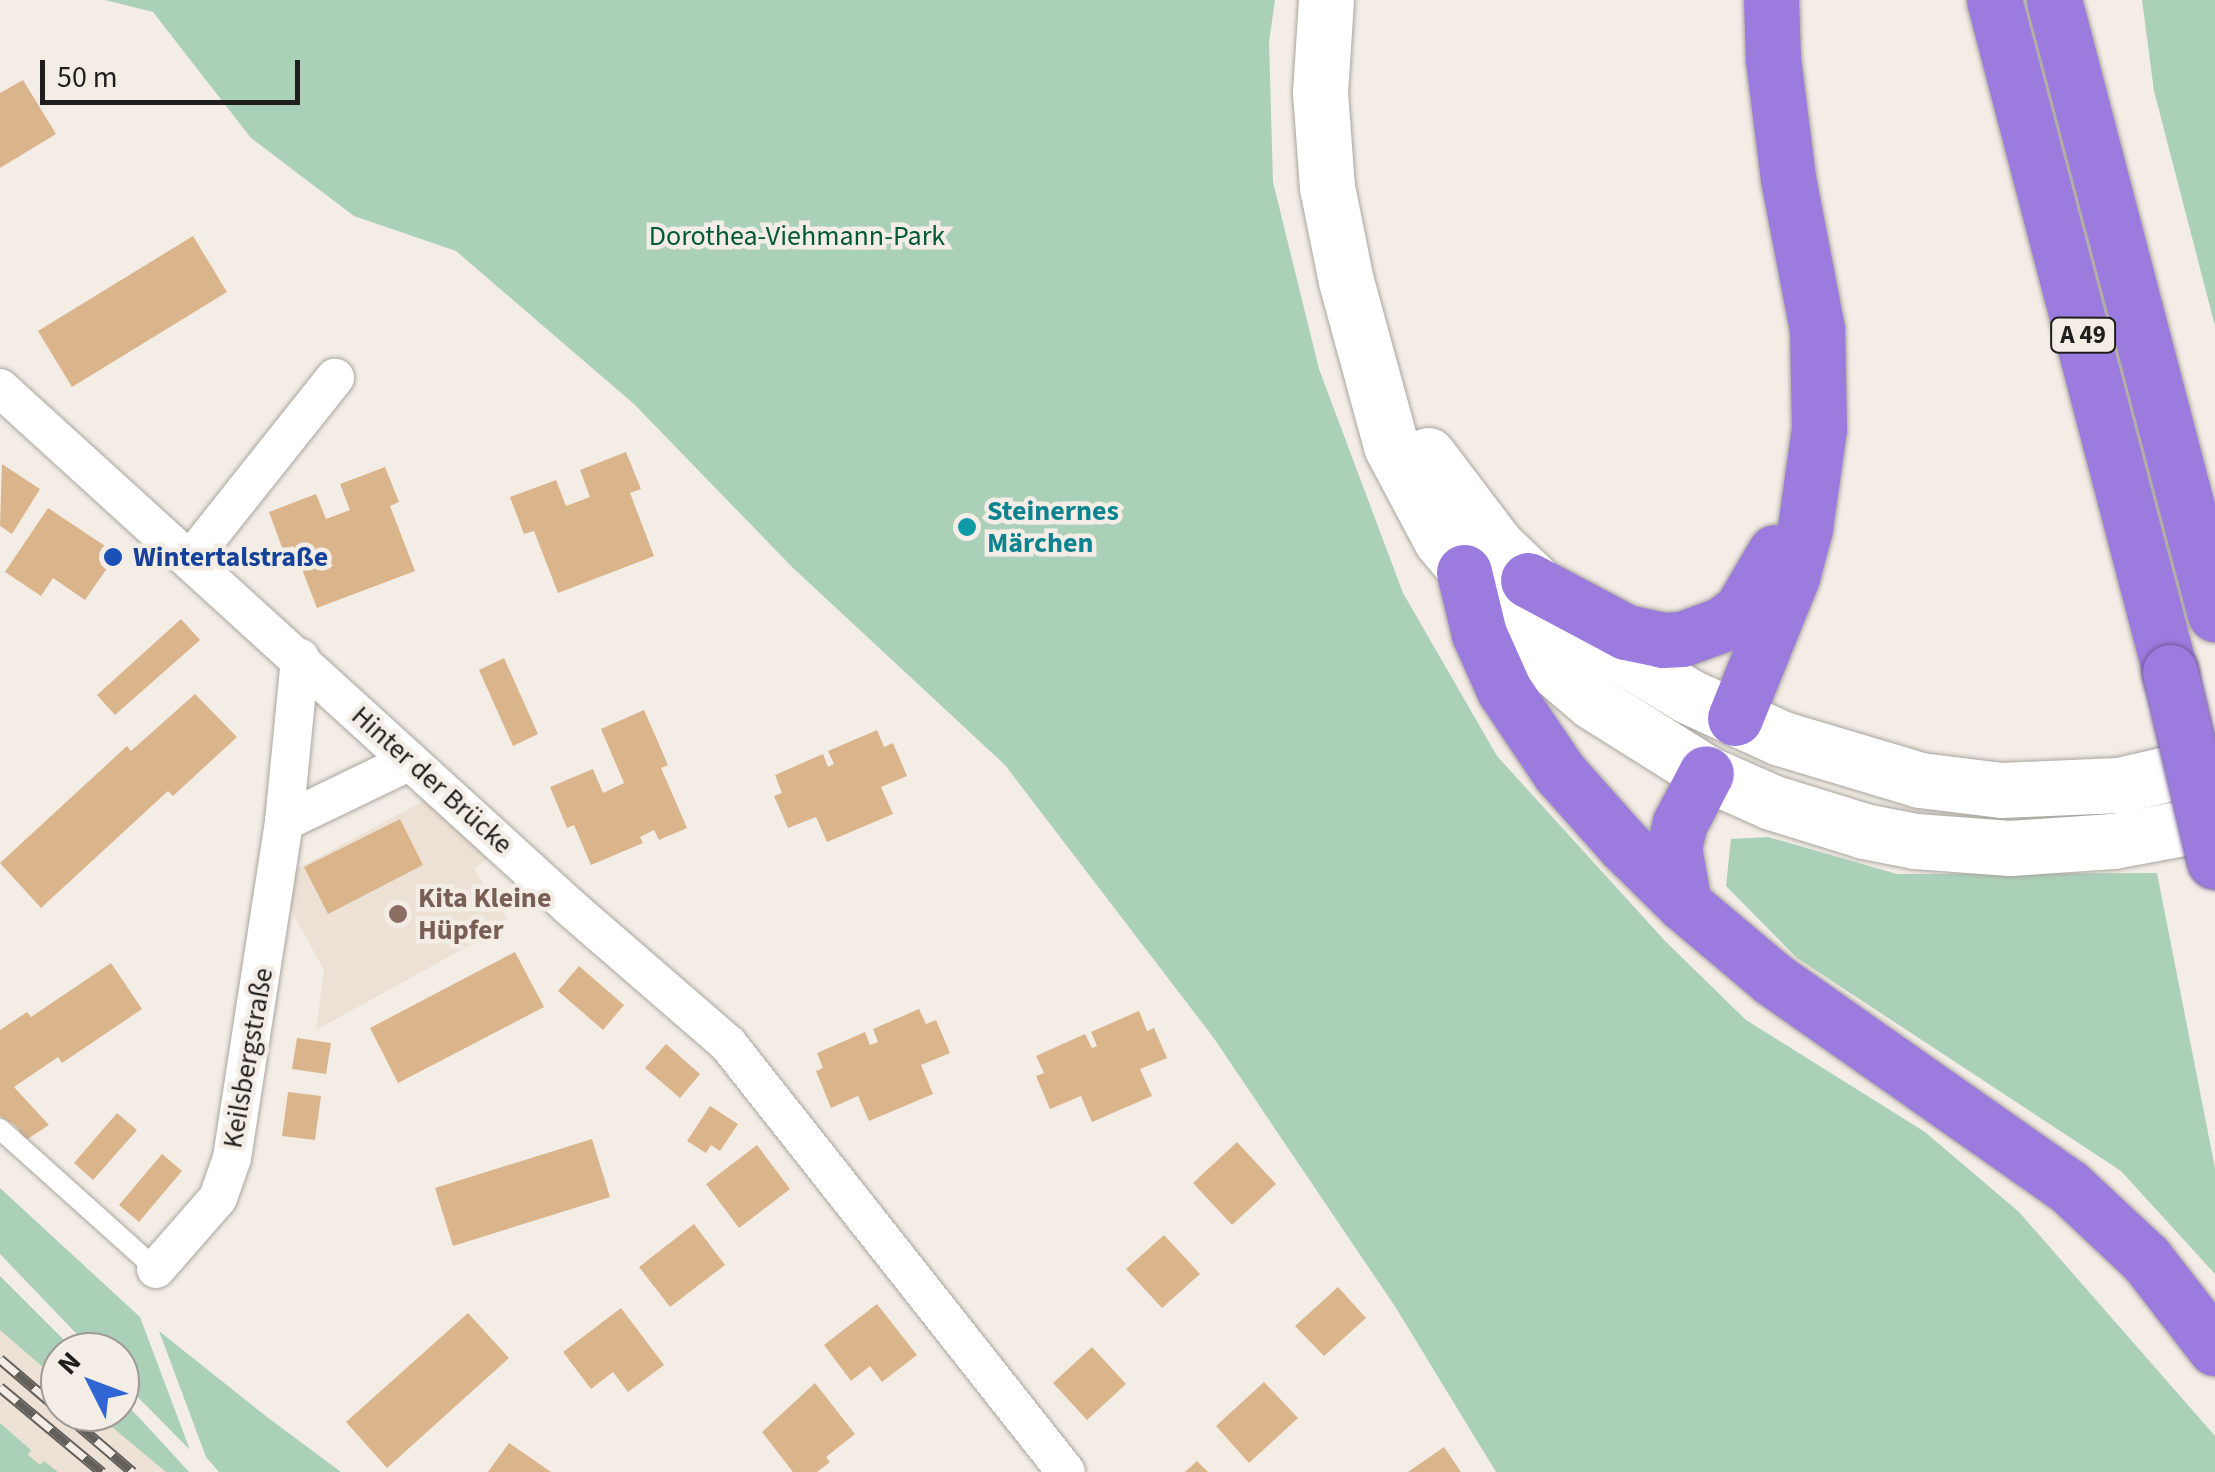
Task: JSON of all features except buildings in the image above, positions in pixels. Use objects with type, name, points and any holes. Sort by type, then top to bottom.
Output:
[{"type":"highway","points":[[1735,718],[1792,577],[1813,478],[1819,413],[1816,329],[1783,144],[1771,0]]},
{"type":"highway","name":"A 49","points":[[1994,0],[2170,672],[2215,861]]},
{"type":"highway","name":"A 49","points":[[2054,0],[2215,614]]},
{"type":"highway","points":[[1528,580],[1644,638],[1682,639],[1703,634],[1724,624],[1754,593],[1813,478]]},
{"type":"highway","points":[[1464,572],[1488,662],[1523,722],[1611,830],[1684,904],[1773,979],[2068,1186],[2146,1259],[2215,1348]]},
{"type":"highway","points":[[1684,904],[1674,848],[1680,822],[1706,773]]},
{"type":"main road","points":[[1326,0],[1320,92],[1328,187],[1346,280],[1378,402],[1404,476],[1464,572],[1538,655],[1593,702],[1706,773],[1814,817],[1915,841],[1963,846],[2113,842],[2215,822]]},
{"type":"main road","points":[[1368,354],[1444,479],[1528,580],[1620,656],[1735,718],[1860,764],[1967,787],[2066,790],[2154,778],[2215,763]]},
{"type":"main road","points":[[1706,773],[1735,718]]},
{"type":"street","points":[[190,560],[335,378]]},
{"type":"street","name":"Hinter der Brücke","points":[[0,388],[728,1044],[1066,1472]]},
{"type":"street","name":"Keilsbergstraße","points":[[156,1269],[218,1198],[232,1158],[284,822],[300,658]]},
{"type":"street","points":[[284,822],[410,760]]},
{"type":"lane","points":[[0,1129],[156,1269]]},
{"type":"shaded area","name":"Kita Kleine Hüpfer","points":[[436,794],[487,859],[474,869],[510,923],[316,1030],[324,970],[288,905],[295,870]]},
{"type":"shaded area","points":[[0,1330],[40,1365],[40,1432],[118,1432],[166,1472],[58,1472],[45,1462],[40,1466],[27,1455],[31,1450],[0,1423]]},
{"type":"green space","name":"Dorothea-Viehmann-Park","points":[[105,0],[1275,0],[1269,42],[1273,182],[1319,369],[1403,593],[1497,756],[1665,941],[1746,1020],[1925,1132],[2019,1212],[2215,1436],[2215,1472],[1496,1472],[1396,1308],[1213,1037],[1005,765],[792,567],[634,404],[456,251],[354,216],[251,138],[153,12]]},
{"type":"green space","points":[[2142,0],[2215,0],[2215,326],[2154,91]]},
{"type":"green space","points":[[1768,837],[1897,874],[2157,873],[2215,1168],[2215,1274],[2121,1171],[1797,958],[1726,886],[1731,839]]},
{"type":"green space","points":[[0,1188],[140,1317],[190,1450],[140,1399],[140,1332],[75,1332],[0,1254]]},
{"type":"green space","points":[[0,1276],[56,1332],[40,1332],[40,1365],[0,1330]]},
{"type":"green space","points":[[159,1331],[341,1472],[219,1472],[206,1457]]},
{"type":"green space","points":[[140,1419],[189,1472],[166,1472],[118,1432],[140,1432]]},
{"type":"green space","points":[[0,1423],[31,1450],[28,1455],[58,1472],[0,1472]]},
{"type":"railway","points":[[0,1359],[40,1393]]},
{"type":"railway","points":[[0,1387],[102,1472]]},
{"type":"railway","points":[[86,1432],[133,1472]]},
{"type":"place","name":"Steinernes Märchen","points":[[967,527]]},
{"type":"place","name":"Wintertalstraße","points":[[113,557]]},
{"type":"place","name":"Kita Kleine Hüpfer","points":[[398,914]]}]
